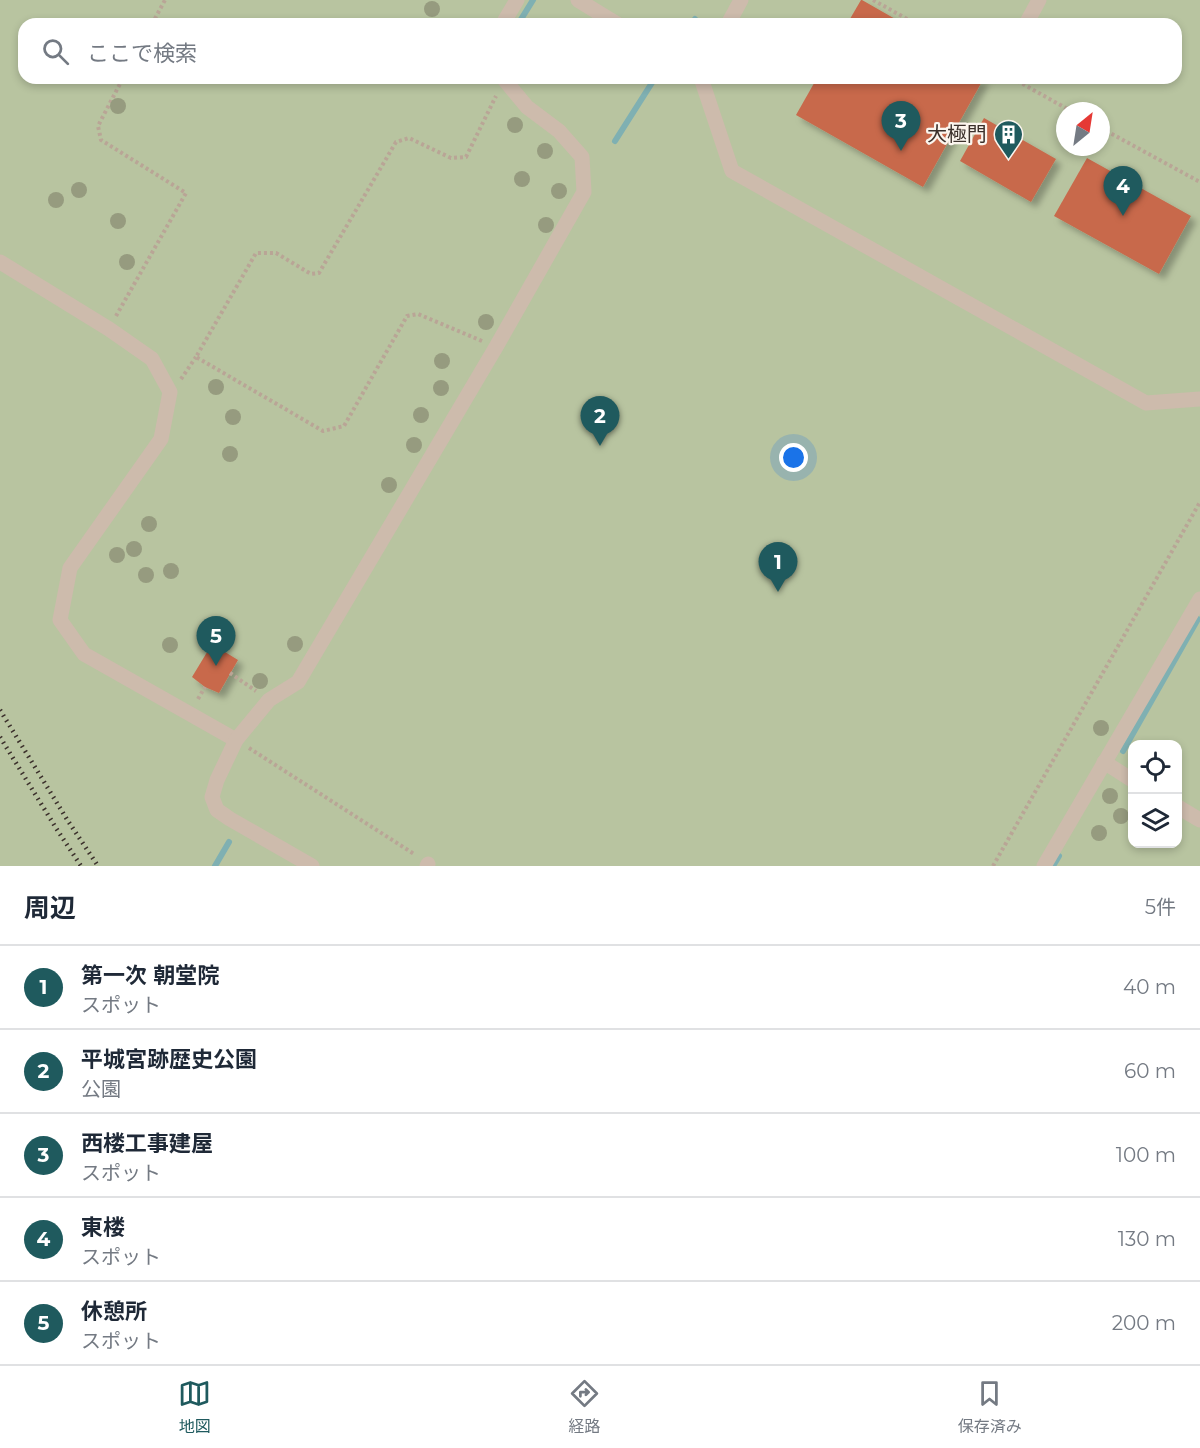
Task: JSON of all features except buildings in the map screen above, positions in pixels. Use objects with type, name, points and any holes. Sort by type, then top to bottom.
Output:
[{"type":"street","points":[[506,18],[517,0]]},
{"type":"street","points":[[578,0],[607,18]]},
{"type":"street","points":[[731,18],[741,0]]},
{"type":"street","points":[[1029,18],[1039,0]]},
{"type":"street","points":[[312,866],[230,819],[217,810],[212,797],[217,780],[236,740],[269,700],[298,682],[496,348],[584,192],[582,157],[559,130],[526,107],[508,84]]},
{"type":"street","points":[[703,84],[732,171],[1146,403],[1200,399]]},
{"type":"street","points":[[0,262],[109,329],[152,359],[170,392],[160,439],[70,568],[60,620],[84,654],[236,740]]},
{"type":"street","points":[[1044,866],[1200,599]]},
{"type":"street","points":[[1104,762],[1128,777]]},
{"type":"street","points":[[1182,809],[1200,820]]},
{"type":"path","points":[[155,18],[165,0]]},
{"type":"path","points":[[873,0],[905,18]]},
{"type":"path","points":[[109,329],[186,193],[101,140],[98,126],[120,84]]},
{"type":"path","points":[[168,389],[178,383],[196,357],[256,253],[276,253],[311,274],[319,273],[396,142],[409,138],[451,158],[466,157],[502,84]]},
{"type":"path","points":[[1023,84],[1056,103]]},
{"type":"path","points":[[1110,133],[1200,182]]},
{"type":"path","points":[[196,357],[323,430],[344,426],[407,316],[418,314],[496,348]]},
{"type":"path","points":[[993,866],[1200,502]]},
{"type":"path","points":[[230,673],[269,700]]},
{"type":"path","points":[[236,740],[428,865]]},
{"type":"green space","points":[[0,0],[1200,0],[1200,866],[0,866]]},
{"type":"waterway","points":[[522,18],[533,0]]},
{"type":"waterway","points":[[615,141],[651,84]]},
{"type":"waterway","points":[[1123,751],[1198,619]]},
{"type":"waterway","points":[[215,866],[229,842]]},
{"type":"waterway","points":[[1053,866],[1059,856]]},
{"type":"railway","points":[[0,710],[98,866]]},
{"type":"railway","points":[[0,737],[81,866]]},
{"type":"place","name":"西楼工事建屋","points":[[901,151]]},
{"type":"place","name":"大極門","points":[[1008,160]]},
{"type":"place","name":"東楼","points":[[1123,216]]},
{"type":"place","name":"平城宮跡歴史公園","points":[[600,446]]},
{"type":"place","name":"第一次 朝堂院","points":[[778,592]]},
{"type":"place","name":"休憩所","points":[[216,666]]}]
